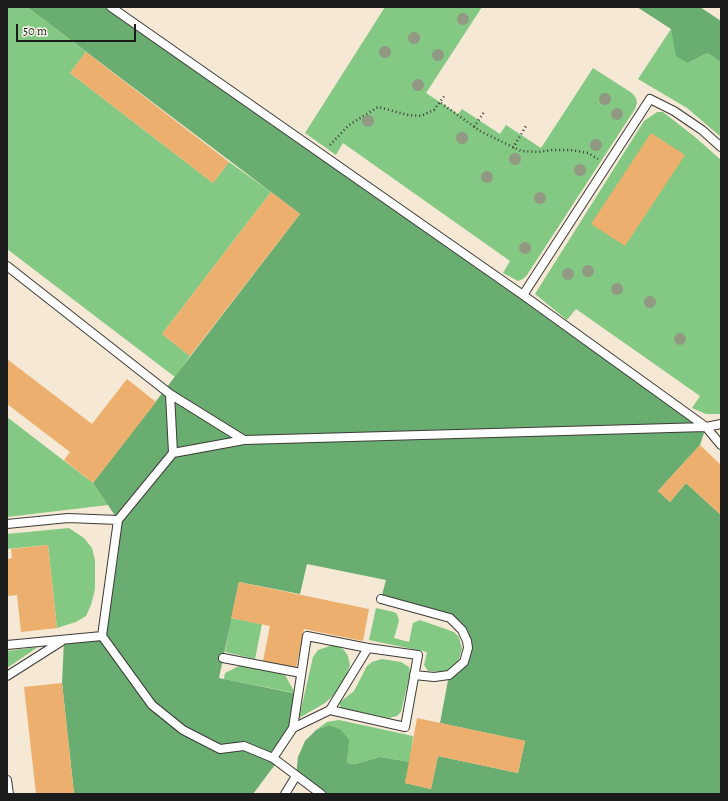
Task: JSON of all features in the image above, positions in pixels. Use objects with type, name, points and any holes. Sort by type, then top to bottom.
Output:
[{"type":"lane","points":[[111,7],[523,295],[706,427],[721,445]]},
{"type":"lane","points":[[523,295],[650,99],[702,130],[721,147]]},
{"type":"lane","points":[[7,266],[170,394],[244,440]]},
{"type":"lane","points":[[170,394],[173,453]]},
{"type":"lane","points":[[321,794],[273,758],[244,746],[220,749],[184,730],[152,705],[102,636],[118,520],[173,453],[244,440],[706,427],[721,424]]},
{"type":"lane","points":[[7,524],[68,518],[118,520]]},
{"type":"lane","points":[[381,599],[450,618],[462,630],[467,641],[467,655],[464,662],[454,672],[449,675],[434,677],[414,675]]},
{"type":"lane","points":[[7,646],[102,636]]},
{"type":"lane","points":[[273,758],[293,728],[307,636],[368,648],[418,655],[406,727],[330,710]]},
{"type":"lane","points":[[7,676],[64,640]]},
{"type":"lane","points":[[293,728],[330,710],[368,648]]},
{"type":"lane","points":[[223,658],[301,673]]},
{"type":"lane","points":[[284,794],[296,776]]},
{"type":"lane","points":[[7,780],[9,794]]},
{"type":"path","points":[[322,154],[349,124],[378,107],[408,115],[421,116],[434,110],[445,95]]},
{"type":"path","points":[[440,103],[474,127],[521,151],[538,152],[572,150],[588,153],[607,165]]},
{"type":"path","points":[[474,127],[484,112]]},
{"type":"path","points":[[513,148],[526,126]]},
{"type":"green space","points":[[7,7],[27,7],[86,52],[70,73],[213,183],[229,162],[271,192],[162,334],[190,356],[175,377],[7,249]]},
{"type":"green space","points":[[27,7],[111,7],[706,427],[700,445],[658,491],[670,502],[686,483],[721,515],[721,794],[321,794],[296,776],[298,757],[305,741],[316,730],[329,725],[341,730],[349,740],[347,763],[355,764],[380,757],[410,762],[405,783],[431,789],[438,756],[518,773],[525,741],[440,723],[449,675],[459,668],[468,648],[456,623],[381,599],[386,580],[307,564],[300,594],[239,582],[219,678],[298,694],[293,728],[274,758],[277,762],[253,794],[74,794],[62,683],[64,640],[102,636],[118,520],[93,483],[300,214]]},
{"type":"green space","points":[[385,7],[482,7],[426,93],[458,114],[462,109],[500,134],[506,125],[541,148],[593,68],[632,93],[636,98],[637,103],[635,109],[523,279],[518,281],[503,273],[510,261],[343,143],[336,155],[305,133]]},
{"type":"green space","points":[[637,7],[700,7],[721,21],[721,62],[707,53],[688,63],[676,56],[671,29]]},
{"type":"green space","points":[[671,29],[688,63],[707,53],[721,62],[721,137],[687,108],[638,79]]},
{"type":"green space","points":[[657,112],[663,112],[721,160],[720,414],[706,414],[692,408],[700,396],[576,309],[567,320],[535,294],[644,121]]},
{"type":"green space","points":[[7,417],[93,483],[108,505],[7,517]]},
{"type":"green space","points":[[69,528],[84,538],[92,548],[95,560],[95,589],[91,605],[86,616],[76,622],[57,628],[48,545],[7,549],[7,534]]},
{"type":"green space","points":[[376,608],[397,614],[399,621],[394,638],[409,642],[413,623],[420,620],[454,632],[459,637],[462,649],[458,662],[447,671],[428,671],[424,665],[427,652],[369,640]]},
{"type":"green space","points":[[231,618],[262,624],[255,659],[225,652]]},
{"type":"green space","points":[[330,646],[337,646],[344,650],[348,656],[350,665],[345,679],[335,694],[325,703],[299,718],[313,657],[318,650]]},
{"type":"green space","points":[[38,647],[7,668],[7,651]]},
{"type":"green space","points":[[382,659],[401,662],[409,667],[410,673],[401,712],[397,716],[389,718],[341,708],[339,703],[354,691],[367,666],[372,662]]},
{"type":"green space","points":[[241,665],[285,675],[295,693],[224,679],[225,673]]},
{"type":"green space","points":[[339,720],[413,736],[410,762],[380,757],[355,764],[347,763],[348,740],[329,725],[316,730],[327,722]]},
{"type":"building","points":[[86,52],[229,162],[213,183],[70,73]]},
{"type":"building","points":[[651,133],[685,155],[625,246],[591,224]]},
{"type":"building","points":[[271,192],[300,214],[190,356],[162,334]]},
{"type":"building","points":[[7,359],[92,424],[127,379],[156,402],[93,483],[64,460],[70,452],[7,404]]},
{"type":"building","points":[[700,445],[721,465],[721,515],[686,483],[670,502],[658,491]]},
{"type":"building","points":[[48,545],[57,628],[21,632],[17,595],[7,596],[7,559],[12,558],[11,549]]},
{"type":"building","points":[[239,582],[369,609],[363,641],[304,629],[296,668],[263,661],[270,626],[231,618]]},
{"type":"building","points":[[62,683],[74,794],[36,794],[24,687]]},
{"type":"building","points":[[417,718],[525,741],[518,773],[438,756],[431,789],[405,783]]}]
